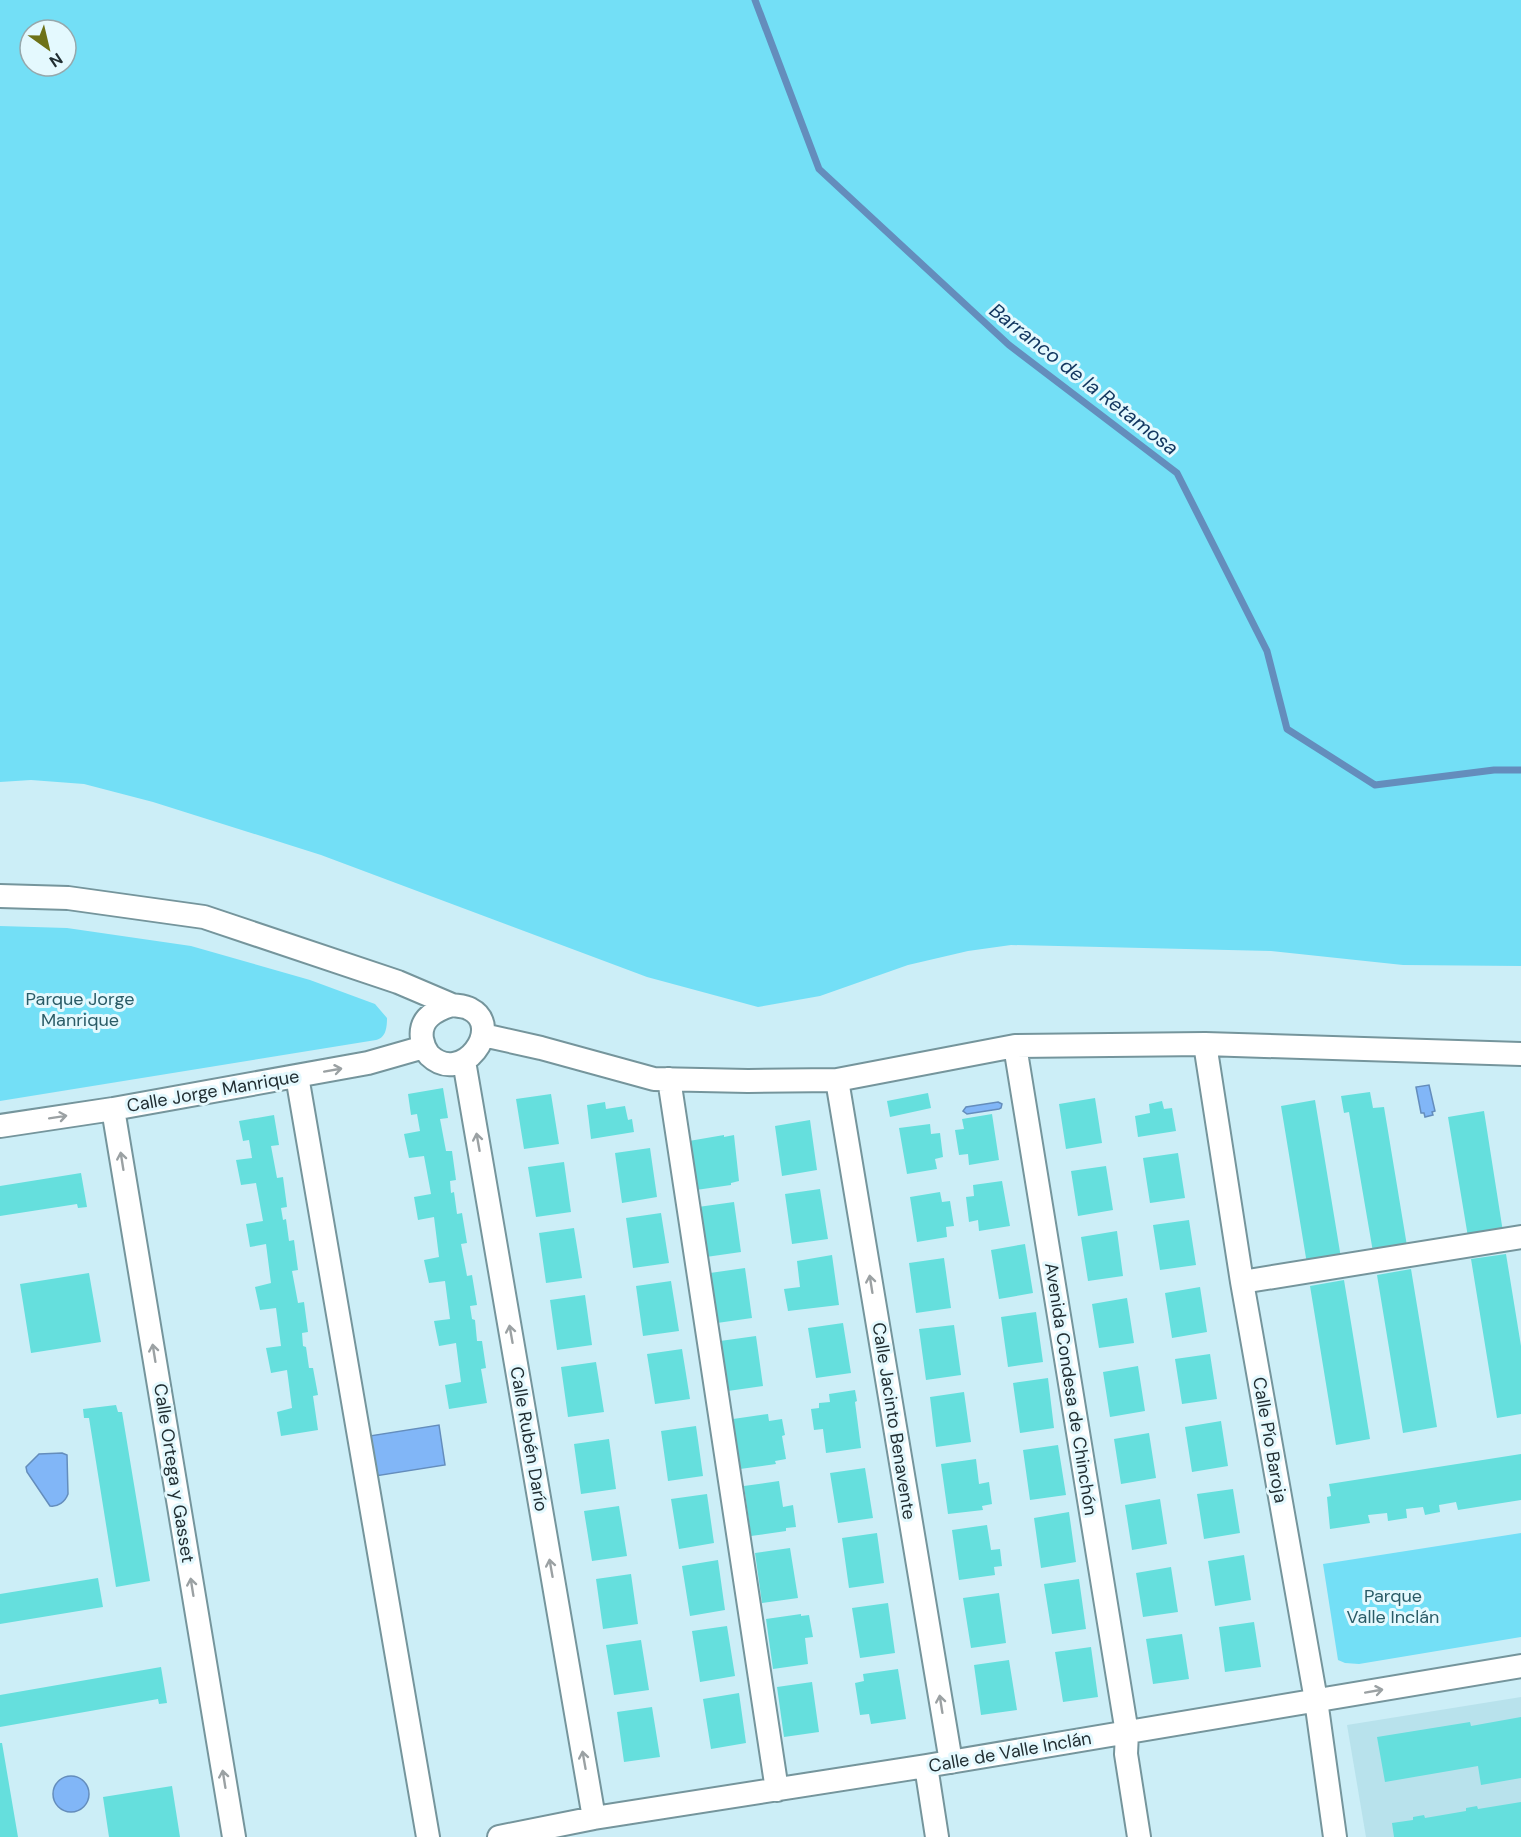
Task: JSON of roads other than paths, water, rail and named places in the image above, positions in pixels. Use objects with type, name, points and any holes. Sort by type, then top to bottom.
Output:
[{"type":"street","points":[[0,896],[68,898],[204,917],[398,982],[452,1005],[471,1009],[479,1018],[483,1035],[477,1050],[464,1061],[445,1064],[429,1054],[424,1047],[421,1033],[423,1022],[440,1008],[452,1005]]},
{"type":"street","points":[[398,982],[423,1022]]},
{"type":"street","points":[[483,1035],[541,1048],[654,1079],[748,1082],[837,1080],[1016,1046],[1205,1044],[1521,1054]]},
{"type":"street","name":"Calle Pío Baroja","points":[[1205,1044],[1242,1282],[1316,1700],[1335,1837]]},
{"type":"street","name":"Avenida Condesa de Chinchón","points":[[1016,1046],[1128,1733],[1126,1754],[1139,1837]]},
{"type":"street","name":"Calle Jorge Manrique","points":[[0,1126],[113,1109],[368,1063],[424,1047]]},
{"type":"street","name":"Calle Rubén Darío","points":[[464,1061],[594,1818]]},
{"type":"street","points":[[297,1076],[428,1837]]},
{"type":"street","points":[[669,1079],[777,1790]]},
{"type":"street","name":"Calle Jacinto Benavente","points":[[837,1080],[951,1762]]},
{"type":"street","name":"Calle Ortega y Gasset","points":[[113,1109],[234,1837]]},
{"type":"street","points":[[1242,1282],[1521,1238]]},
{"type":"street","name":"Calle de Valle Inclán","points":[[499,1837],[594,1818],[1128,1733],[1521,1666]]},
{"type":"street","points":[[926,1766],[938,1837]]},
{"type":"waterway","name":"Barranco de la Retamosa","points":[[755,0],[819,169],[1009,345],[1177,473],[1267,651],[1287,729],[1375,785],[1494,770],[1521,770]]},
{"type":"park label","name":"Parque Jorge Manrique","points":[[80,1009]]},
{"type":"park label","name":"Parque Valle Inclán","points":[[1393,1606]]}]
